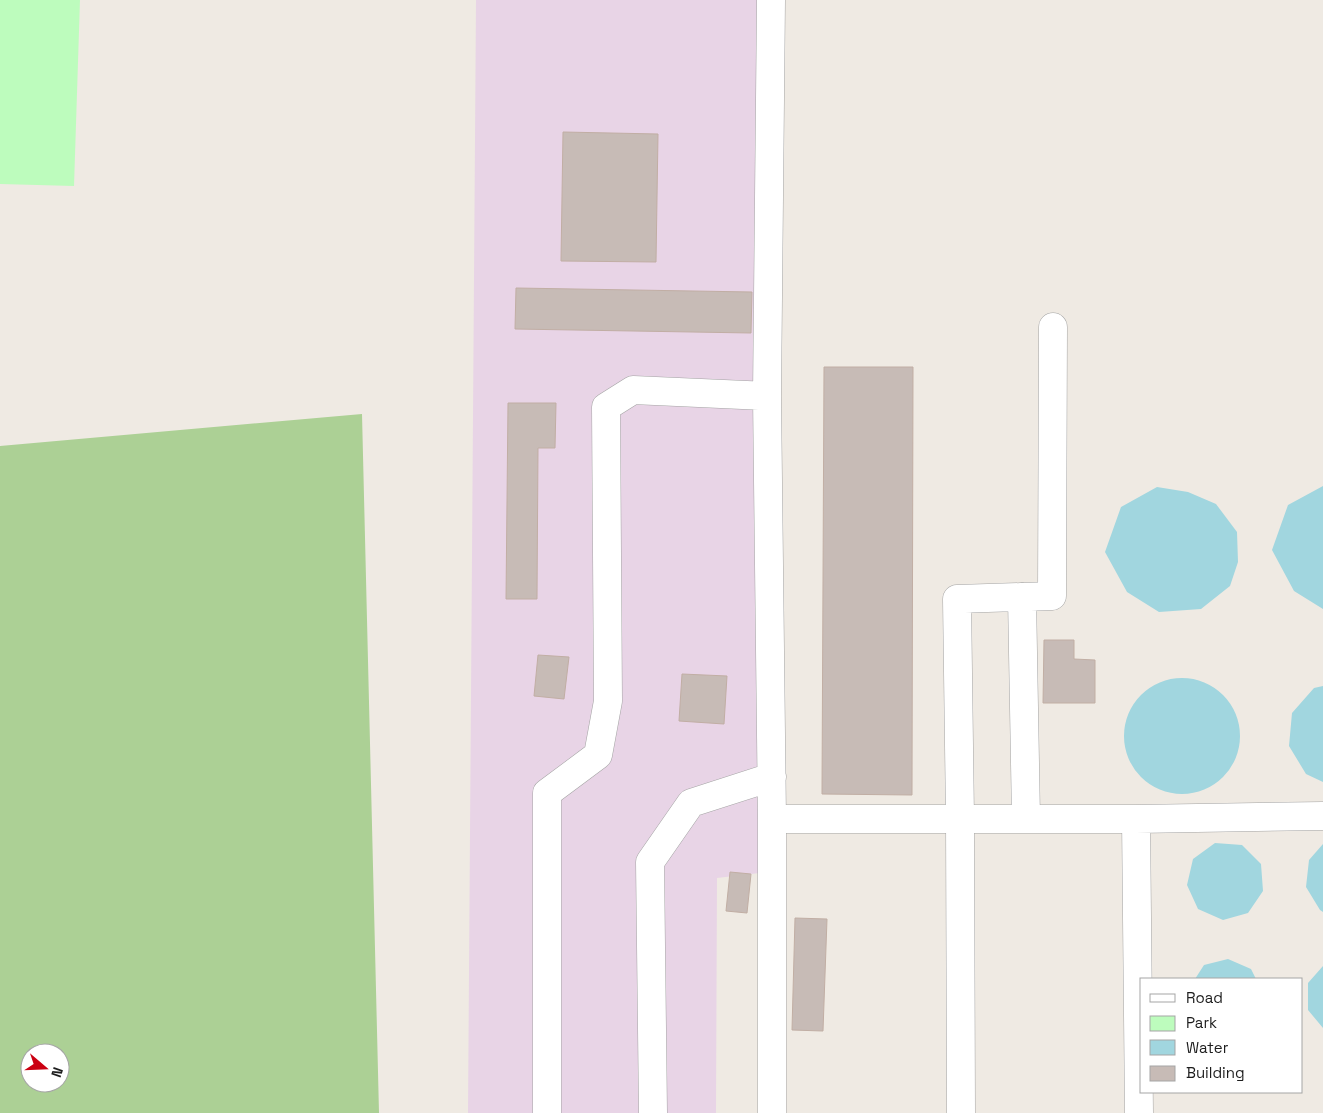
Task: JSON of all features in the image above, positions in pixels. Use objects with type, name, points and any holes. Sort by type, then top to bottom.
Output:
[{"type":"lane","points":[[771,0],[767,396],[772,777],[772,1113]]},
{"type":"lane","points":[[961,1113],[957,599],[1052,596],[1053,327]]},
{"type":"lane","points":[[546,1113],[547,794],[598,755],[608,701],[606,407],[633,390],[767,396]]},
{"type":"lane","points":[[1022,597],[1026,818]]},
{"type":"lane","points":[[653,1113],[650,862],[691,803],[772,777]]},
{"type":"lane","points":[[772,819],[1323,816]]},
{"type":"lane","points":[[1136,818],[1139,1113]]},
{"type":"shaded area","points":[[476,0],[767,0],[768,872],[717,878],[716,1113],[468,1113]]},
{"type":"green space","points":[[0,0],[80,0],[74,186],[0,184]]},
{"type":"green space","points":[[362,414],[379,1113],[0,1113],[0,446]]},
{"type":"water","points":[[1323,486],[1323,609],[1294,591],[1272,550],[1288,505]]},
{"type":"water","points":[[1157,487],[1188,492],[1216,504],[1237,532],[1238,562],[1230,586],[1201,609],[1159,612],[1127,592],[1105,552],[1121,507]]},
{"type":"water","points":[[1182,678],[1204,682],[1223,695],[1236,714],[1240,736],[1236,758],[1223,777],[1204,790],[1182,794],[1160,790],[1141,777],[1128,758],[1124,736],[1128,714],[1141,695],[1160,682]]},
{"type":"water","points":[[1323,686],[1323,782],[1306,774],[1289,746],[1292,713],[1314,688]]},
{"type":"water","points":[[1215,843],[1242,845],[1261,864],[1263,891],[1248,913],[1223,920],[1198,909],[1187,885],[1193,859]]},
{"type":"water","points":[[1323,844],[1323,912],[1306,887],[1309,860]]},
{"type":"water","points":[[1228,959],[1251,969],[1256,978],[1196,978],[1204,965]]},
{"type":"water","points":[[1323,966],[1323,1028],[1308,1010],[1308,983]]},
{"type":"building","points":[[563,132],[658,134],[656,262],[561,261]]},
{"type":"building","points":[[516,288],[752,292],[751,333],[515,329]]},
{"type":"building","points":[[824,367],[913,367],[912,795],[822,794]]},
{"type":"building","points":[[508,403],[556,403],[555,448],[538,448],[537,599],[506,599]]},
{"type":"building","points":[[1044,640],[1074,640],[1074,659],[1095,660],[1095,703],[1043,703]]},
{"type":"building","points":[[538,655],[569,657],[564,699],[534,696]]},
{"type":"building","points":[[682,674],[727,676],[724,724],[679,721]]},
{"type":"building","points":[[730,872],[751,874],[747,913],[726,911]]},
{"type":"building","points":[[795,918],[827,919],[823,1031],[792,1030]]}]
